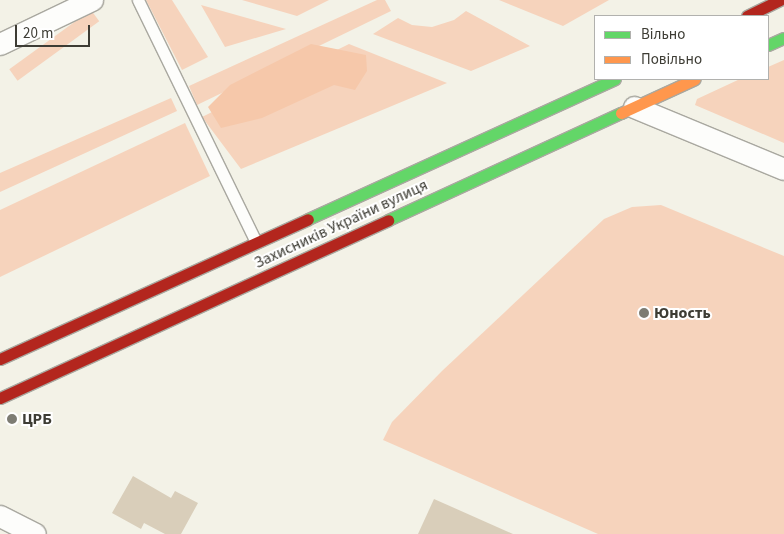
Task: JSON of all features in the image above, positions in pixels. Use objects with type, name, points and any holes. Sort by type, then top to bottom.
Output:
[{"type":"highway","points":[[749,15],[780,0]]},
{"type":"highway","points":[[769,45],[784,38]]},
{"type":"highway","name":"Захисників України вулиця","points":[[0,359],[613,80]]},
{"type":"highway","name":"Захисників України вулиця","points":[[0,398],[693,80]]},
{"type":"street","points":[[0,44],[92,0]]},
{"type":"street","points":[[634,107],[784,169]]},
{"type":"street","points":[[0,516],[35,534]]},
{"type":"lane","points":[[138,0],[256,242]]},
{"type":"shaded area","points":[[146,0],[172,0],[208,57],[182,70]]},
{"type":"shaded area","points":[[242,0],[329,0],[297,16]]},
{"type":"shaded area","points":[[377,0],[385,0],[391,11],[197,105],[189,86]]},
{"type":"shaded area","points":[[499,0],[609,0],[563,26]]},
{"type":"shaded area","points":[[201,5],[286,29],[225,47]]},
{"type":"shaded area","points":[[91,10],[99,21],[18,81],[9,69]]},
{"type":"shaded area","points":[[466,11],[530,46],[471,71],[373,34],[398,18],[412,25],[432,27],[454,20]]},
{"type":"shaded area","points":[[311,44],[366,55],[367,71],[355,90],[334,85],[262,118],[221,128],[208,107],[230,85]]},
{"type":"shaded area","points":[[349,44],[447,83],[241,169],[202,117]]},
{"type":"shaded area","points":[[784,60],[784,143],[695,105],[697,99],[738,80],[769,80],[769,67]]},
{"type":"shaded area","points":[[171,98],[177,111],[0,192],[0,173]]},
{"type":"shaded area","points":[[185,123],[210,176],[0,277],[0,210]]},
{"type":"shaded area","name":"Юность","points":[[661,205],[784,256],[784,534],[598,534],[383,440],[392,422],[442,371],[604,219],[632,207]]},
{"type":"building","points":[[133,476],[171,498],[175,491],[198,503],[181,534],[165,534],[144,523],[141,529],[112,513]]},
{"type":"building","points":[[434,499],[513,534],[418,534]]},
{"type":"traffic: fast","points":[[769,45],[784,38]]},
{"type":"traffic: fast","points":[[308,219],[613,80]]},
{"type":"traffic: fast","points":[[388,220],[621,113]]},
{"type":"traffic: slow","points":[[621,113],[693,80]]},
{"type":"traffic: jam","points":[[749,15],[780,0]]},
{"type":"traffic: jam","points":[[0,359],[308,219]]},
{"type":"traffic: jam","points":[[0,398],[388,220]]},
{"type":"place","name":"Юность","points":[[644,313]]},
{"type":"place","name":"ЦРБ","points":[[12,419]]}]
